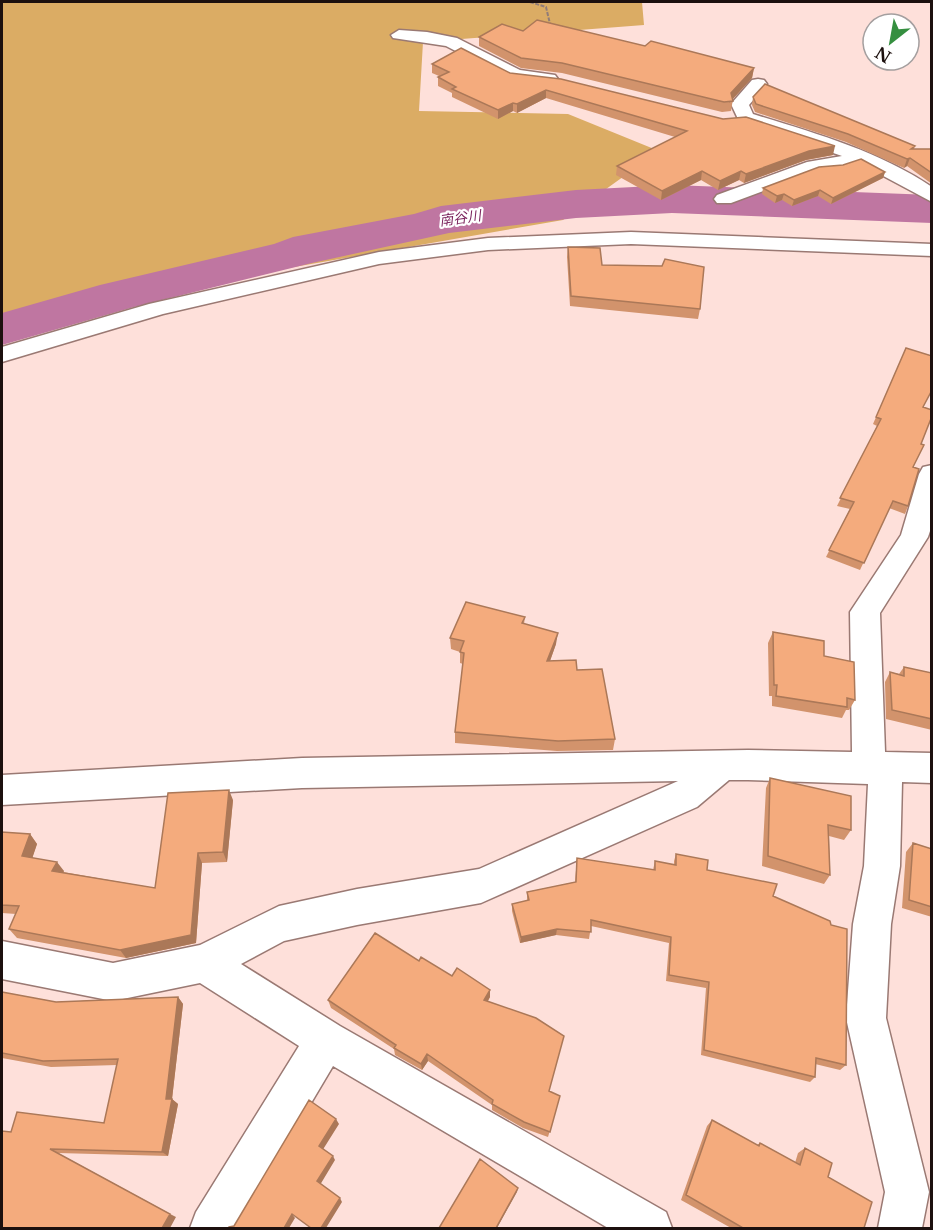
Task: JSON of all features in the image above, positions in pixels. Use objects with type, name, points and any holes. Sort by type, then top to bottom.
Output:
[{"type":"street","points":[[399,34],[451,42],[516,75],[561,80]]},
{"type":"street","points":[[745,117],[740,104],[758,84]]},
{"type":"street","points":[[722,120],[745,117],[859,156],[914,183],[932,196]]},
{"type":"street","points":[[724,198],[814,166],[840,163],[859,156]]},
{"type":"street","points":[[2,355],[169,306],[379,258],[488,243],[631,238],[932,250]]},
{"type":"street","points":[[900,1228],[908,1192],[866,1018],[872,924],[882,866],[865,612],[915,537],[932,474]]},
{"type":"street","points":[[2,960],[112,982],[204,963],[279,924],[357,907],[481,886],[685,796],[721,766]]},
{"type":"street","points":[[2,790],[302,773],[721,766],[932,768]]},
{"type":"street","points":[[204,963],[326,1040],[650,1228]]},
{"type":"street","points":[[212,1228],[326,1040]]},
{"type":"path","points":[[530,2],[546,8],[550,24],[561,28]]},
{"type":"shaded area","points":[[2,2],[642,2],[644,25],[423,42],[419,111],[568,114],[659,151],[563,220],[2,318]]},
{"type":"building","points":[[537,20],[645,46],[651,41],[754,68],[731,93],[733,101],[724,102],[562,63],[521,58],[479,37],[502,24],[523,31]]},
{"type":"building","points":[[461,48],[510,73],[561,79],[723,119],[746,117],[835,146],[809,151],[746,174],[741,171],[720,181],[702,171],[662,191],[617,166],[687,131],[546,90],[498,110],[452,89],[456,87],[438,77],[449,72],[432,64]]},
{"type":"building","points":[[765,84],[915,146],[911,149],[932,149],[932,173],[910,158],[907,159],[848,134],[756,104],[753,97]]},
{"type":"building","points":[[861,159],[885,172],[833,198],[820,190],[794,200],[784,194],[777,196],[763,188],[819,167],[843,165]]},
{"type":"building","points":[[568,247],[600,248],[602,265],[662,266],[665,259],[704,267],[700,309],[571,296]]},
{"type":"building","points":[[906,348],[932,356],[932,390],[923,407],[932,410],[932,416],[921,444],[924,445],[913,467],[919,469],[908,506],[893,501],[864,563],[829,550],[854,502],[840,498],[881,419],[876,417]]},
{"type":"building","points":[[466,602],[525,617],[522,623],[558,633],[547,661],[576,660],[577,670],[602,669],[615,739],[558,741],[455,732],[464,653],[460,652],[464,641],[450,638]]},
{"type":"building","points":[[773,632],[824,641],[824,656],[854,662],[855,700],[847,698],[847,707],[776,696]]},
{"type":"building","points":[[904,667],[932,673],[932,719],[892,710],[890,672],[904,676]]},
{"type":"building","points":[[770,778],[851,796],[851,830],[828,825],[830,875],[768,856]]},
{"type":"building","points":[[229,790],[223,852],[198,853],[191,935],[120,950],[9,929],[19,906],[2,905],[2,832],[30,834],[22,856],[57,862],[52,871],[155,888],[168,793]]},
{"type":"building","points":[[913,843],[932,849],[932,907],[909,900]]},
{"type":"building","points":[[676,854],[708,860],[707,870],[777,884],[773,896],[830,921],[831,925],[847,929],[846,1065],[816,1058],[815,1077],[704,1050],[709,982],[669,975],[671,937],[591,920],[591,932],[557,929],[521,937],[512,904],[529,900],[527,892],[576,882],[577,858],[655,870],[655,861],[676,865]]},
{"type":"building","points":[[375,933],[419,961],[421,957],[452,976],[457,968],[490,990],[484,1000],[536,1018],[564,1036],[549,1091],[560,1096],[550,1132],[524,1122],[492,1104],[493,1100],[427,1054],[421,1064],[394,1048],[396,1045],[328,1000]]},
{"type":"building","points":[[2,992],[56,1002],[178,997],[166,1099],[172,1099],[162,1152],[50,1149],[170,1214],[162,1228],[2,1228],[2,1131],[11,1132],[17,1112],[104,1123],[118,1059],[43,1061],[2,1053]]},
{"type":"building","points":[[309,1100],[336,1119],[319,1146],[333,1156],[317,1181],[340,1198],[321,1228],[311,1228],[292,1214],[284,1228],[228,1228],[234,1226]]},
{"type":"building","points":[[712,1120],[800,1165],[805,1148],[832,1163],[828,1177],[872,1202],[864,1228],[743,1228],[686,1195]]},
{"type":"building","points":[[480,1159],[518,1188],[496,1228],[439,1228]]},
{"type":"waterway","name":"南谷川","points":[[2,329],[118,296],[294,254],[293,252],[425,226],[441,220],[576,204],[672,199],[932,209]]}]
